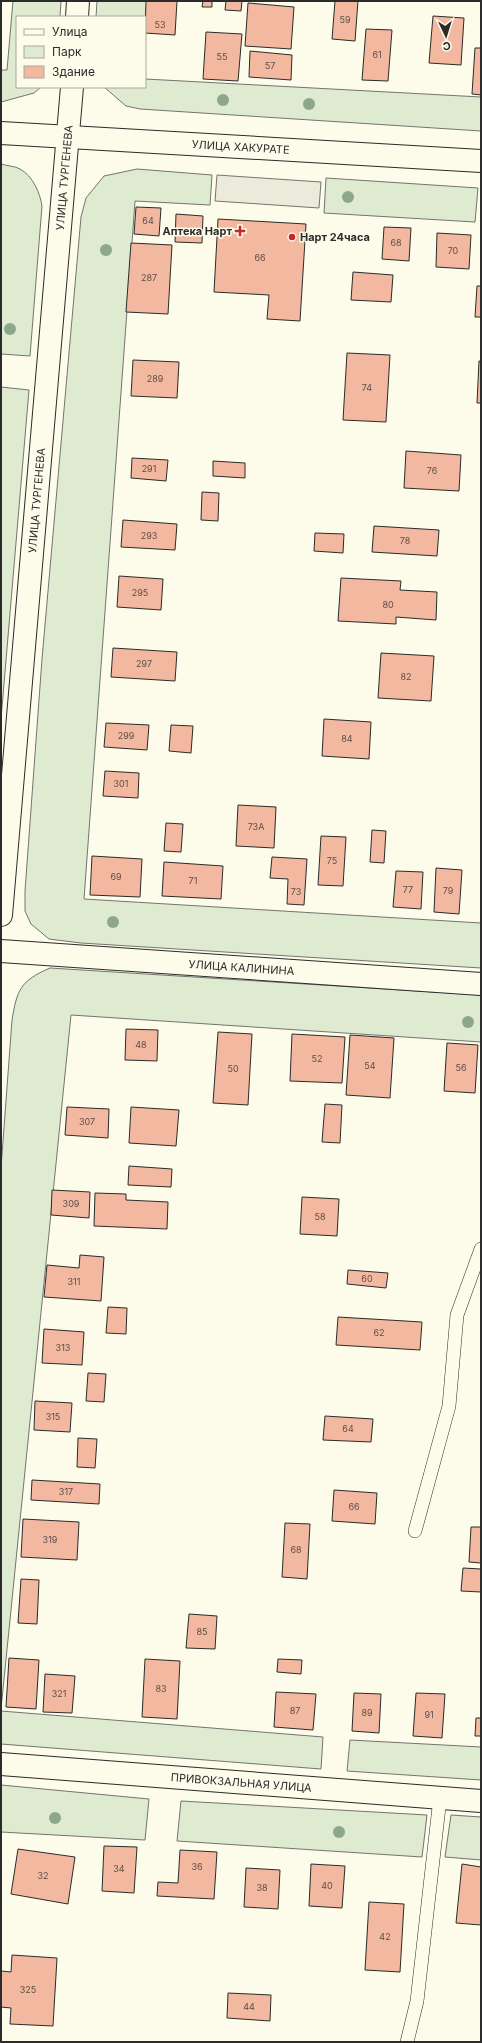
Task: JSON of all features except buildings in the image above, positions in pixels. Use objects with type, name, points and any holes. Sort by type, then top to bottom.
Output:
[{"type":"street","points":[[77,16],[78,1]]},
{"type":"street","name":"УЛИЦА ТУРГЕНЕВА","points":[[1,915],[72,88]]},
{"type":"street","name":"УЛИЦА ХАКУРАТЕ","points":[[1,133],[481,161]]},
{"type":"street","name":"УЛИЦА КАЛИНИНА","points":[[1,951],[481,984]]},
{"type":"street","name":"ПРИВОКЗАЛЬНАЯ УЛИЦА","points":[[1,1764],[481,1801]]},
{"type":"lane","points":[[415,1531],[450,1406],[457,1315],[481,1249]]},
{"type":"lane","points":[[407,2042],[417,2001],[440,1798]]},
{"type":"green space","points":[[13,1],[61,1],[60,16],[16,16],[16,88],[40,88],[34,93],[1,102],[1,70],[7,70]]},
{"type":"green space","points":[[97,1],[147,1],[146,16],[96,16]]},
{"type":"green space","points":[[146,79],[481,97],[481,131],[140,109],[126,106],[105,88],[146,88]]},
{"type":"green space","points":[[1,164],[18,168],[29,176],[38,190],[42,206],[30,356],[1,354]]},
{"type":"green space","points":[[137,169],[212,175],[210,205],[135,201],[84,899],[481,923],[481,968],[81,943],[49,939],[31,924],[25,911],[25,891],[42,659],[81,217],[86,198],[104,176]]},
{"type":"green space","points":[[326,178],[478,188],[475,222],[324,213]]},
{"type":"green space","points":[[1,387],[29,390],[1,719]]},
{"type":"green space","points":[[50,968],[481,995],[481,1042],[71,1015],[1,1709],[1,1168],[12,1020],[16,1001],[18,994],[26,982],[32,977]]},
{"type":"green space","points":[[1,1711],[323,1737],[321,1769],[1,1744]]},
{"type":"green space","points":[[350,1740],[481,1747],[481,1780],[347,1771]]},
{"type":"green space","points":[[1,1785],[149,1799],[145,1840],[1,1832]]},
{"type":"green space","points":[[181,1801],[427,1815],[422,1857],[177,1841]]},
{"type":"green space","points":[[451,1815],[481,1817],[481,1860],[445,1857]]},
{"type":"shaded area","points":[[217,175],[321,182],[319,208],[215,201]]},
{"type":"place","name":"Аптека Нарт","points":[[240,231]]},
{"type":"place","name":"Нарт 24часа","points":[[292,237]]}]
